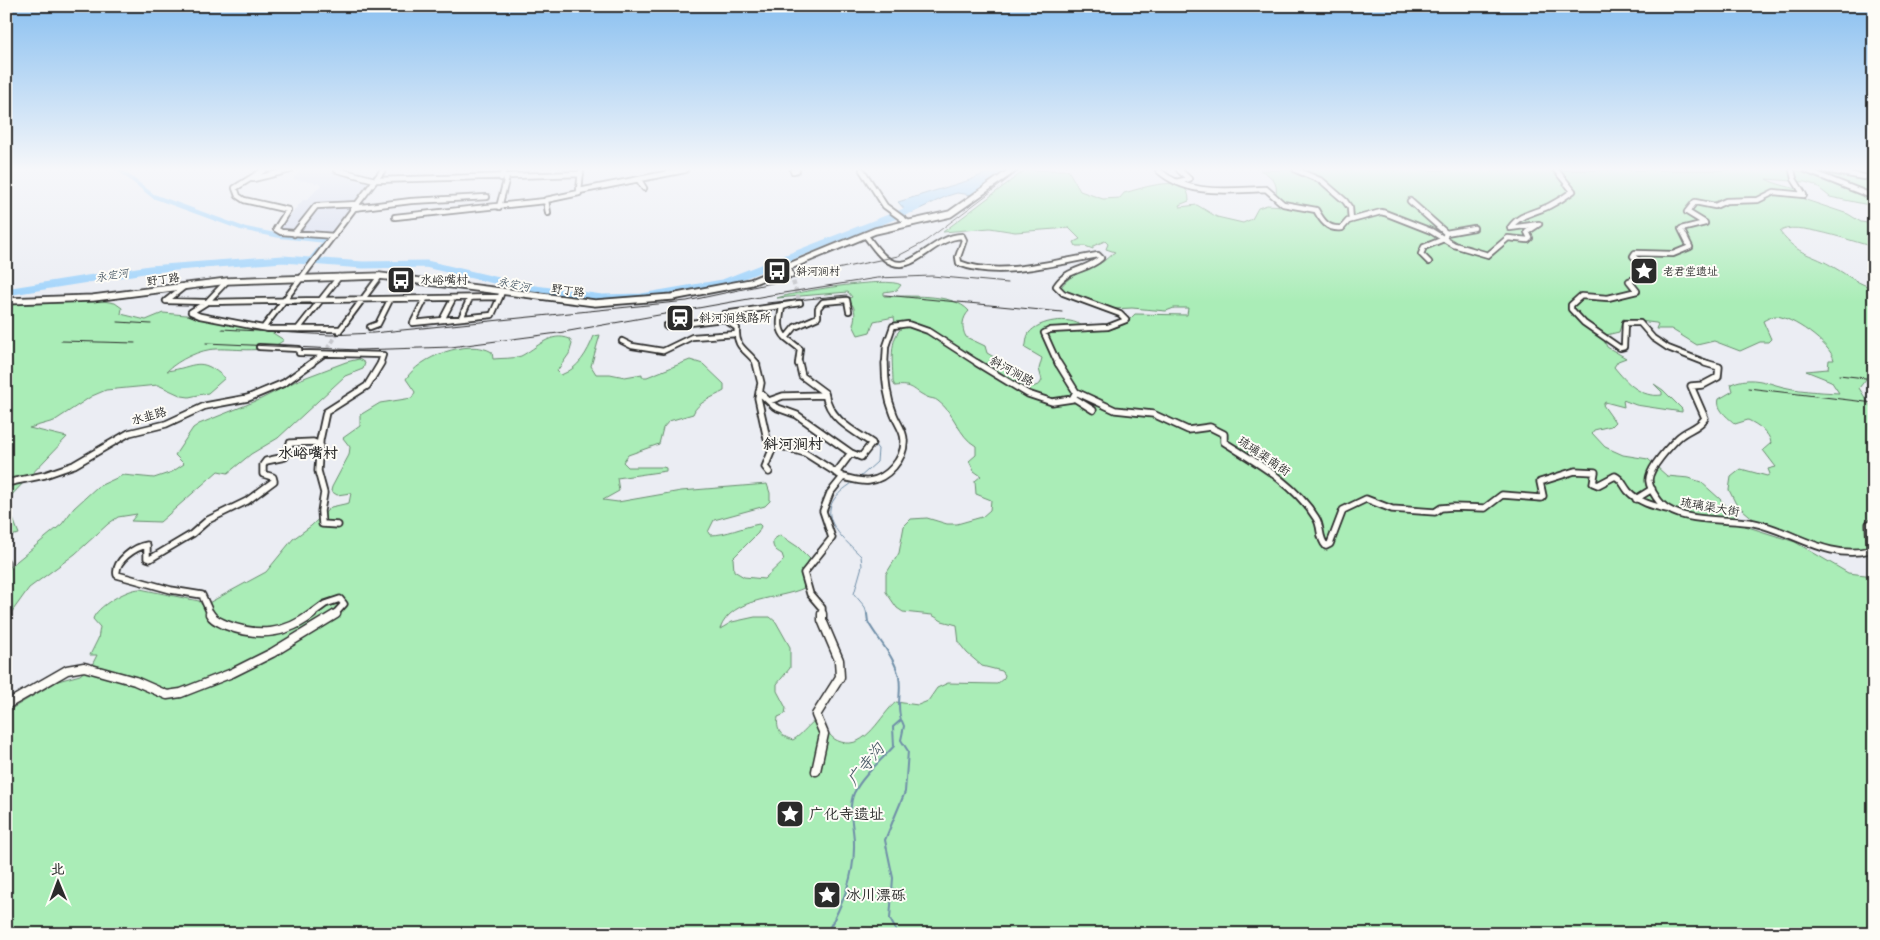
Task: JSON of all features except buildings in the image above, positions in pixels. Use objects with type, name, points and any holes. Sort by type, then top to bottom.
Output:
[{"type":"main road","name":"野丁路","points":[[6,301],[93,298],[226,281],[380,276],[501,294],[606,303],[672,297],[751,282],[865,235],[906,221],[941,214]]},
{"type":"street","points":[[286,214],[276,229],[281,232],[334,236]]},
{"type":"street","points":[[294,234],[310,214]]},
{"type":"street","points":[[264,327],[350,214]]},
{"type":"street","points":[[394,217],[427,214]]},
{"type":"street","points":[[896,214],[906,221]]},
{"type":"street","points":[[1318,214],[1322,222],[1334,229],[1342,228],[1351,220],[1374,214]]},
{"type":"street","points":[[1351,220],[1352,214]]},
{"type":"street","points":[[1386,214],[1431,231],[1444,239],[1488,255],[1508,238],[1528,240],[1530,238],[1527,232],[1539,224],[1510,228],[1512,224],[1529,214]]},
{"type":"street","points":[[1424,214],[1446,233]]},
{"type":"street","points":[[1667,509],[1648,506],[1636,499],[1652,488],[1648,479],[1658,462],[1678,438],[1693,432],[1705,418],[1691,386],[1703,385],[1718,377],[1719,367],[1701,362],[1673,350],[1651,337],[1640,322],[1625,323],[1624,348],[1620,348],[1584,323],[1571,309],[1571,306],[1581,296],[1608,298],[1637,291],[1629,281],[1648,274],[1649,271],[1633,254],[1646,252],[1673,254],[1690,247],[1681,229],[1705,223],[1690,214]]},
{"type":"street","points":[[1446,233],[1474,228]]},
{"type":"street","points":[[1430,262],[1421,254],[1422,248],[1444,239],[1446,233]]},
{"type":"street","points":[[865,235],[884,257],[897,263],[917,261],[934,244],[955,235],[962,236],[964,240],[958,257],[959,263],[971,268],[1017,269],[1092,255],[1099,256],[1101,260],[1069,272],[1056,286],[1063,294],[1120,314],[1126,320],[1108,327],[1050,330],[1043,335],[1075,395],[1093,410]]},
{"type":"street","points":[[788,268],[791,276]]},
{"type":"street","points":[[226,281],[207,302],[191,312],[200,316],[264,327],[339,330],[363,301],[380,276]]},
{"type":"street","points":[[298,329],[338,277]]},
{"type":"street","points":[[184,286],[166,302],[453,299],[501,294]]},
{"type":"street","points":[[425,299],[413,323],[492,315],[501,294]]},
{"type":"street","points":[[462,318],[470,298]]},
{"type":"street","points":[[442,320],[453,299]]},
{"type":"street","points":[[788,337],[796,327],[818,317],[818,308],[822,302],[832,299],[847,300],[849,311]]},
{"type":"street","points":[[370,327],[378,324],[390,300]]},
{"type":"street","points":[[723,319],[724,314],[798,303],[784,306],[779,320],[780,332],[800,349],[797,369],[801,377],[825,395]]},
{"type":"street","points":[[666,326],[723,319],[737,328],[741,349],[752,357],[757,365],[760,383],[758,398],[767,439],[772,450],[765,467],[769,472]]},
{"type":"street","name":"斜河涧路","points":[[767,439],[774,444],[805,453],[843,477],[872,481],[884,477],[898,461],[904,444],[890,400],[886,372],[887,343],[892,329],[897,324],[909,323],[923,327],[991,374],[1040,399],[1051,403],[1062,403],[1075,395]]},
{"type":"street","points":[[622,341],[632,346],[662,351],[692,337],[737,334]]},
{"type":"street","points":[[259,347],[299,348],[298,353],[383,355],[379,369],[367,386],[326,412],[318,470],[324,493],[321,511],[322,524],[338,525]]},
{"type":"street","points":[[306,367],[328,354],[348,353]]},
{"type":"street","name":"水韭路","points":[[6,483],[45,475],[74,465],[129,433],[166,424],[205,406],[248,398],[284,383],[324,354]]},
{"type":"street","points":[[759,392],[775,407],[797,416],[851,453],[861,457],[872,443],[847,428],[830,410],[825,402],[825,395]]},
{"type":"street","points":[[769,402],[783,396],[825,395]]},
{"type":"street","name":"琉璃渠南街","points":[[1075,395],[1115,410],[1153,414],[1188,430],[1203,426],[1215,428],[1224,434],[1224,442],[1251,462],[1279,477],[1294,492],[1317,519],[1321,541],[1326,546],[1330,544],[1342,510],[1366,499],[1403,511],[1435,512],[1441,508],[1453,507],[1481,509],[1502,495],[1541,498],[1543,496],[1540,482],[1563,474],[1592,471],[1596,475],[1594,483],[1599,486],[1611,478],[1620,478],[1624,488],[1636,499]]},
{"type":"street","points":[[6,705],[67,670],[84,666],[135,681],[167,695],[181,693],[224,676],[272,653],[336,614],[344,604],[340,598],[283,631],[256,634],[239,631],[212,618],[202,594],[131,580],[117,575],[116,571],[130,553],[142,546],[147,546],[147,558],[150,559],[192,534],[208,520],[234,508],[267,487],[274,481],[273,477],[263,474],[263,465],[266,461],[285,456],[290,443],[313,442],[320,445]]},
{"type":"street","points":[[836,473],[851,453]]},
{"type":"street","points":[[816,771],[824,734],[816,716],[840,677],[839,660],[822,620],[822,608],[810,594],[804,573],[832,538],[823,511],[830,493],[843,477]]},
{"type":"street","name":"琉璃渠大街","points":[[1652,488],[1667,509],[1680,513],[1757,524],[1829,549],[1855,554],[1870,550],[1869,524],[1874,522]]},
{"type":"shaded area","points":[[292,214],[347,214],[330,237],[287,233],[279,229]]},
{"type":"green space","points":[[967,214],[1212,214],[1217,217],[1243,223],[1252,219],[1255,214],[1848,214],[1861,222],[1874,224],[1874,247],[1811,230],[1797,228],[1780,232],[1793,246],[1827,263],[1858,282],[1874,288],[1874,369],[1859,388],[1871,407],[1874,407],[1874,548],[1867,551],[1845,553],[1756,521],[1736,504],[1729,490],[1731,477],[1741,469],[1767,476],[1770,474],[1768,469],[1776,467],[1763,450],[1771,443],[1766,432],[1748,420],[1735,424],[1719,407],[1719,399],[1733,391],[1731,384],[1743,380],[1753,380],[1799,390],[1839,393],[1831,381],[1806,371],[1828,369],[1829,360],[1834,360],[1826,346],[1800,326],[1782,317],[1770,317],[1763,321],[1771,339],[1768,342],[1760,342],[1740,351],[1714,341],[1697,345],[1671,329],[1656,329],[1658,324],[1656,323],[1623,319],[1619,332],[1602,336],[1607,347],[1626,358],[1618,361],[1614,367],[1629,384],[1641,392],[1662,395],[1662,392],[1654,384],[1663,390],[1682,409],[1682,412],[1636,405],[1623,400],[1624,407],[1605,402],[1603,405],[1615,422],[1611,426],[1594,430],[1592,433],[1605,447],[1623,455],[1648,459],[1667,476],[1689,478],[1701,482],[1745,526],[1795,542],[1848,573],[1874,576],[1874,934],[6,934],[6,712],[58,681],[80,675],[92,665],[97,655],[90,655],[98,639],[100,627],[93,619],[95,614],[120,595],[140,589],[199,601],[203,606],[266,572],[293,539],[311,526],[331,507],[349,503],[351,493],[337,495],[331,491],[349,455],[350,447],[343,438],[360,426],[360,415],[380,403],[412,398],[415,392],[406,379],[412,371],[422,364],[445,352],[470,347],[482,348],[492,352],[493,359],[511,358],[521,356],[550,339],[563,337],[570,339],[572,344],[569,354],[557,371],[561,375],[578,364],[594,336],[600,335],[591,366],[596,374],[625,377],[642,374],[642,377],[647,377],[690,360],[703,364],[724,384],[724,391],[702,403],[693,414],[669,421],[663,428],[659,444],[628,455],[623,462],[628,467],[663,467],[666,468],[666,471],[617,478],[619,491],[603,500],[618,502],[681,491],[767,484],[770,501],[765,506],[714,520],[708,532],[710,535],[716,535],[759,524],[761,526],[758,533],[733,558],[734,571],[744,577],[764,579],[784,560],[782,554],[773,545],[773,540],[780,535],[798,547],[811,560],[802,572],[804,588],[745,605],[735,610],[726,618],[720,629],[732,622],[755,617],[770,617],[776,622],[790,647],[790,668],[777,684],[777,691],[786,708],[785,714],[778,717],[778,729],[785,737],[793,740],[820,717],[834,739],[850,743],[858,741],[872,730],[896,702],[918,705],[928,701],[937,688],[948,683],[997,684],[1005,675],[1002,671],[982,666],[967,653],[959,643],[957,625],[942,621],[932,615],[903,612],[897,608],[886,592],[886,574],[899,553],[904,526],[911,519],[927,518],[947,524],[957,524],[982,517],[990,510],[991,500],[976,494],[975,481],[981,476],[974,471],[969,461],[976,455],[976,446],[970,442],[949,412],[937,400],[927,397],[910,387],[895,386],[893,382],[893,345],[898,332],[903,327],[895,323],[894,317],[874,321],[870,332],[858,335],[853,325],[854,307],[847,299],[852,297],[848,292],[777,298],[821,289],[879,282],[901,285],[897,290],[884,292],[884,296],[929,297],[952,301],[962,305],[969,311],[963,323],[966,337],[985,346],[987,353],[1004,363],[1021,383],[1033,387],[1040,384],[1042,380],[1039,369],[1042,358],[1025,348],[1027,336],[1040,325],[1063,320],[1082,326],[1078,332],[1115,328],[1125,324],[1135,314],[1187,315],[1188,308],[1174,308],[1166,311],[1132,308],[1112,309],[1063,291],[1061,287],[1069,278],[1101,263],[1115,252],[1106,249],[1108,244],[1105,241],[1093,246],[1093,249],[1085,246],[1076,246],[1074,242],[1080,239],[1069,228],[1015,232],[990,228],[943,232]]},
{"type":"green space","points":[[97,300],[115,303],[122,308],[121,314],[146,320],[163,313],[186,315],[268,330],[284,340],[269,348],[252,350],[210,349],[183,359],[167,371],[197,364],[209,367],[225,378],[208,393],[189,397],[182,396],[158,385],[106,390],[92,396],[54,421],[29,428],[67,437],[6,501],[6,303]]},
{"type":"green space","points":[[359,359],[365,363],[363,369],[345,376],[278,438],[251,454],[228,473],[218,471],[160,522],[131,521],[137,514],[118,517],[108,524],[75,554],[29,588],[6,620],[6,570],[62,524],[74,508],[97,487],[123,475],[154,478],[172,472],[184,464],[175,455],[193,428],[199,424],[261,399],[296,381]]},
{"type":"green space","points":[[6,501],[19,534],[6,537]]},
{"type":"waterway","points":[[202,214],[241,228],[280,236],[326,241],[310,260]]},
{"type":"waterway","name":"永定河","points":[[6,292],[150,269],[283,259],[363,265],[426,264],[528,288],[602,298],[642,297],[723,283],[899,214]]},
{"type":"waterway","name":"永定河","points":[[766,266],[767,272]]},
{"type":"waterway","points":[[784,333],[803,347],[802,367]]},
{"type":"waterway","points":[[825,389],[829,393],[831,403],[847,423]]},
{"type":"waterway","points":[[850,425],[868,437],[878,449],[877,462],[859,478]]},
{"type":"waterway","points":[[854,482],[833,501],[830,510],[835,528],[861,556],[862,566],[854,594],[865,607],[867,615]]},
{"type":"waterway","name":"广寺沟","points":[[826,934],[842,902],[850,879],[854,855],[851,818],[851,805],[854,793],[867,774],[894,746],[893,727],[901,720],[899,709],[900,683],[897,670],[894,662],[868,622],[867,614]]},
{"type":"waterway","points":[[898,934],[890,919],[893,878],[885,840],[905,792],[908,751],[901,740],[904,726],[902,721]]},
{"type":"tunnel","points":[[791,275],[800,303]]},
{"type":"tunnel","points":[[324,354],[339,331]]},
{"type":"railway","points":[[222,329],[331,335],[373,333],[687,301],[898,256],[923,243],[962,214]]},
{"type":"railway","points":[[206,343],[359,350],[451,347],[558,333],[877,278],[932,276],[1008,283]]},
{"type":"railway","points":[[767,303],[847,295]]},
{"type":"railway","points":[[885,295],[1062,312]]},
{"type":"railway","points":[[118,322],[151,324]]},
{"type":"railway","points":[[61,341],[135,343]]},
{"type":"railway","points":[[1839,375],[1874,379]]},
{"type":"railway","points":[[1748,388],[1874,403]]},
{"type":"place","name":"斜河涧村","points":[[777,271]]},
{"type":"place","name":"老君堂遗址","points":[[1644,271]]},
{"type":"place","name":"水峪嘴村","points":[[401,280]]},
{"type":"place","name":"斜河涧线路所","points":[[680,318]]},
{"type":"place","name":"广化寺遗址","points":[[790,814]]},
{"type":"place","name":"冰川漂砾","points":[[827,895]]},
{"type":"district","name":"斜河涧村","points":[[793,444]]},
{"type":"district","name":"水峪嘴村","points":[[308,453]]}]
